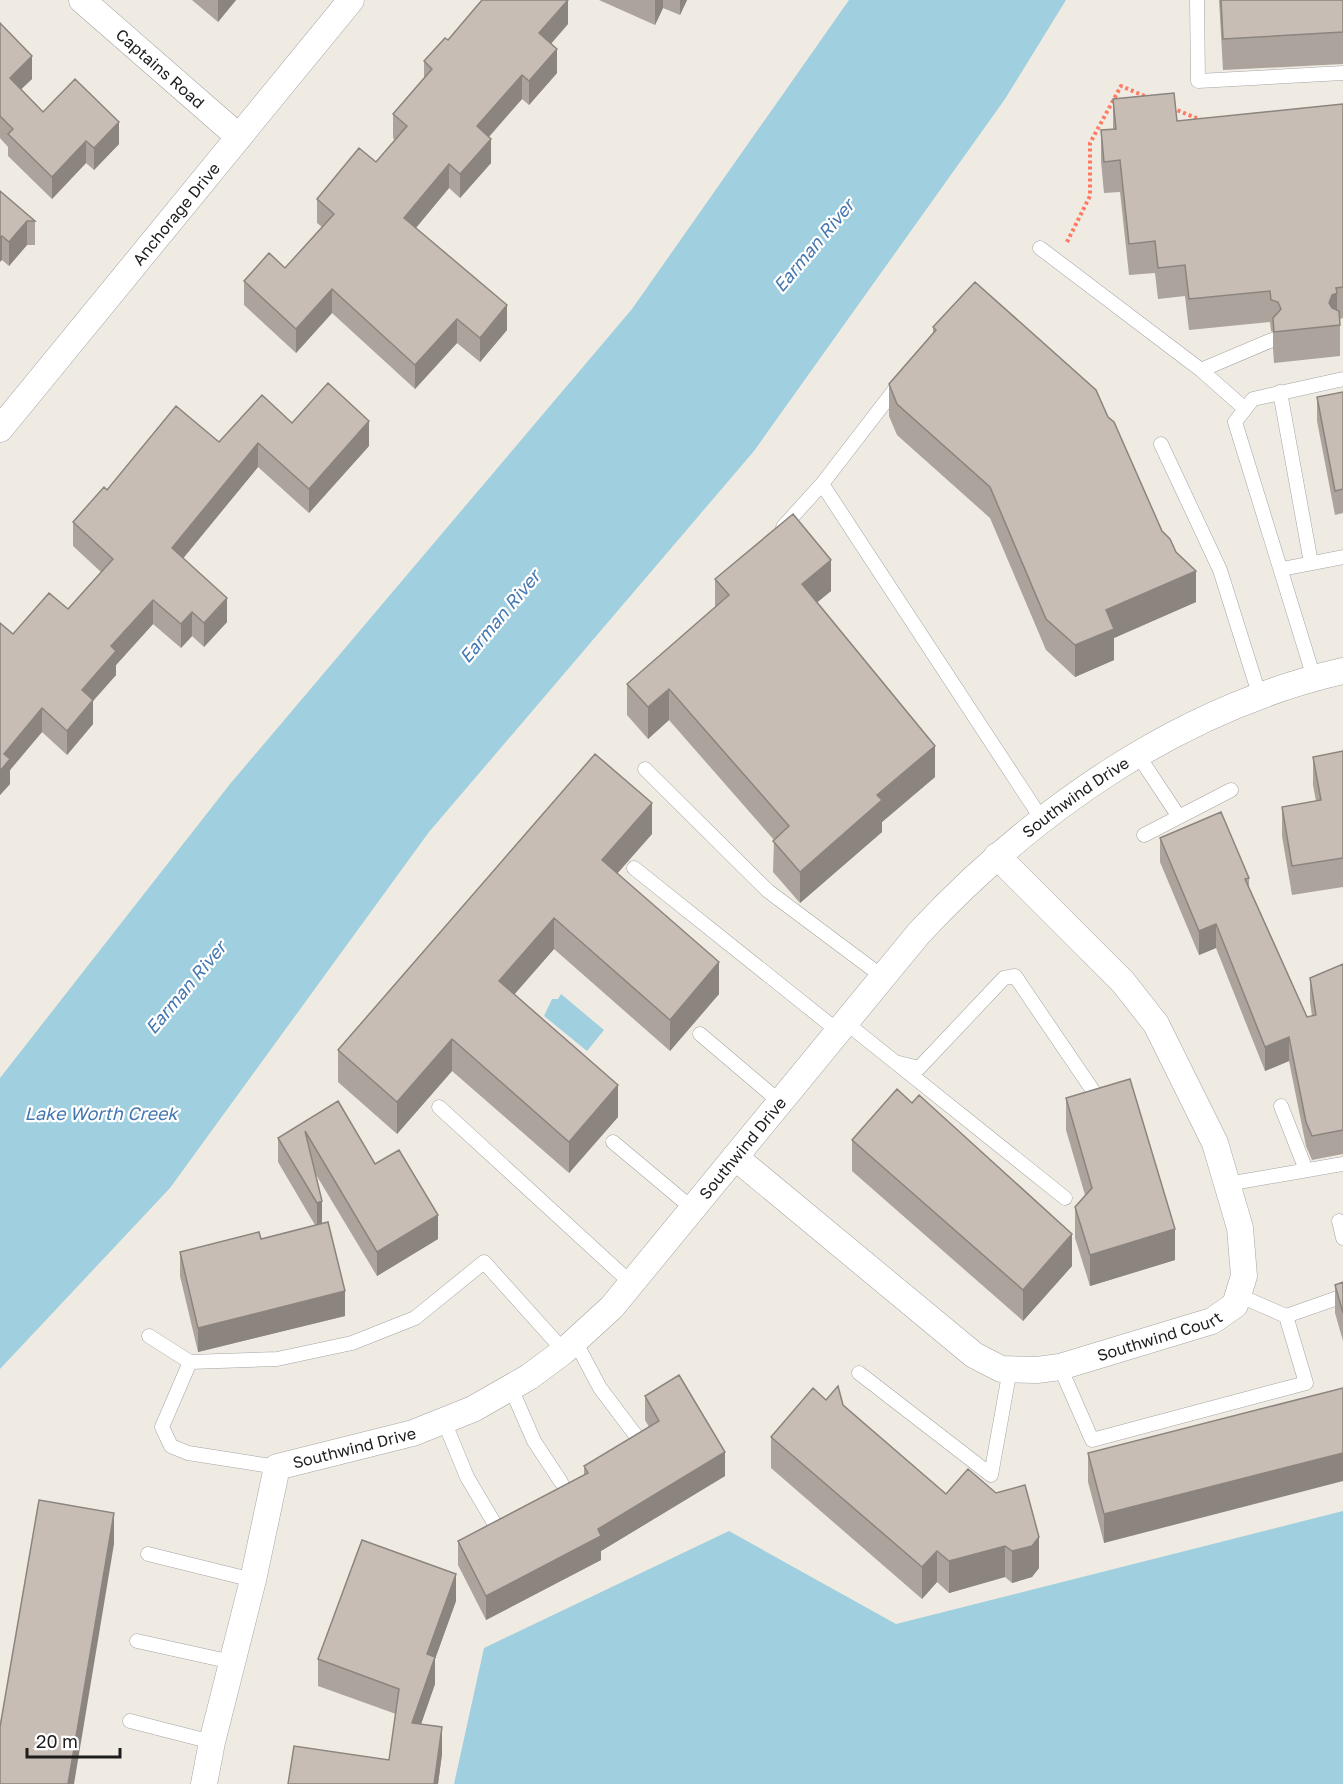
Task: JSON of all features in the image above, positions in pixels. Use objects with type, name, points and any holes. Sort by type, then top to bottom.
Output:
[{"type":"street","name":"Captains Road","points":[[82,0],[239,137]]},
{"type":"street","name":"Anchorage Drive","points":[[2,422],[351,0]]},
{"type":"street","name":"Southwind Drive","points":[[204,1784],[212,1742],[253,1580],[277,1467],[413,1433],[444,1421],[473,1409],[511,1388],[570,1346],[612,1307],[883,977],[951,898],[997,856],[1041,818],[1114,768],[1138,755],[1192,726],[1260,697],[1343,670]]},
{"type":"street","name":"Southwind Court","points":[[735,1157],[974,1355],[1001,1369],[1060,1367],[1212,1321],[1235,1305],[1244,1276],[1240,1228],[1215,1143],[1156,1024],[1123,982],[997,856]]},
{"type":"lane","points":[[1197,0],[1198,81],[1343,73]]},
{"type":"lane","points":[[1040,248],[1201,370],[1244,408]]},
{"type":"lane","points":[[1201,370],[1272,340]]},
{"type":"lane","points":[[1314,678],[1235,422],[1253,399],[1343,379]]},
{"type":"lane","points":[[774,536],[822,484],[901,381]]},
{"type":"lane","points":[[1280,392],[1311,563]]},
{"type":"lane","points":[[1161,444],[1220,570],[1260,697]]},
{"type":"lane","points":[[822,484],[1041,818]]},
{"type":"lane","points":[[1282,569],[1343,557]]},
{"type":"lane","points":[[1138,755],[1179,817]]},
{"type":"lane","points":[[645,769],[768,891],[883,977]]},
{"type":"lane","points":[[1144,835],[1231,790]]},
{"type":"lane","points":[[634,868],[842,1027],[895,1062],[1065,1198]]},
{"type":"lane","points":[[895,1062],[919,1068],[1004,978],[1015,976],[1100,1101]]},
{"type":"lane","points":[[700,1034],[780,1102]]},
{"type":"lane","points":[[1281,1106],[1306,1170]]},
{"type":"lane","points":[[439,1107],[631,1283]]},
{"type":"lane","points":[[613,1142],[693,1209]]},
{"type":"lane","points":[[1227,1184],[1343,1164]]},
{"type":"lane","points":[[1339,1221],[1343,1238]]},
{"type":"lane","points":[[149,1336],[190,1362],[277,1359],[352,1343],[415,1318],[484,1262],[570,1346],[638,1437]]},
{"type":"lane","points":[[1238,1294],[1286,1316],[1343,1296]]},
{"type":"lane","points":[[1060,1367],[1092,1440],[1306,1383],[1286,1316]]},
{"type":"lane","points":[[190,1362],[162,1427],[171,1446],[188,1453],[277,1467]]},
{"type":"lane","points":[[860,1373],[991,1476],[1010,1370]]},
{"type":"lane","points":[[511,1388],[534,1441],[561,1482]]},
{"type":"lane","points":[[444,1421],[467,1477],[494,1521]]},
{"type":"lane","points":[[148,1554],[253,1580]]},
{"type":"lane","points":[[137,1641],[232,1662]]},
{"type":"lane","points":[[130,1721],[212,1742]]},
{"type":"path","points":[[1058,262],[1090,196],[1090,143],[1121,86],[1153,100]]},
{"type":"path","points":[[1164,104],[1208,123]]},
{"type":"water","name":"Lake Worth Creek","points":[[849,0],[1066,0],[1005,99],[754,451],[429,832],[170,1188],[0,1369],[0,1078],[230,784],[632,309]]},
{"type":"water","points":[[561,994],[604,1030],[587,1051],[544,1016],[552,999],[558,999]]},
{"type":"water","points":[[1343,1511],[1343,1784],[454,1784],[484,1648],[729,1531],[896,1624]]},
{"type":"building","points":[[482,0],[568,0],[539,33],[557,49],[529,81],[522,75],[477,126],[491,139],[460,174],[449,164],[404,218],[507,305],[480,338],[457,319],[415,365],[332,289],[296,329],[244,281],[269,253],[285,268],[334,214],[317,199],[359,148],[376,162],[407,126],[393,114],[432,69],[424,61],[445,38],[448,40]]},
{"type":"building","points":[[1221,0],[1343,0],[1343,32],[1223,39]]},
{"type":"building","points":[[0,23],[32,56],[10,78],[43,112],[75,79],[119,122],[94,148],[86,141],[52,177],[8,134],[13,129],[0,116]]},
{"type":"building","points":[[1174,93],[1177,121],[1343,104],[1343,287],[1336,288],[1337,293],[1332,295],[1329,303],[1332,308],[1339,311],[1340,325],[1274,332],[1273,318],[1281,309],[1278,302],[1271,300],[1270,291],[1189,299],[1185,265],[1158,268],[1155,241],[1129,244],[1120,160],[1104,162],[1101,130],[1116,129],[1113,99]]},
{"type":"building","points":[[0,191],[35,221],[27,221],[9,242],[2,236],[0,238]]},
{"type":"building","points":[[975,282],[1096,390],[1108,417],[1114,422],[1162,531],[1170,539],[1176,552],[1196,571],[1106,610],[1114,629],[1075,645],[1046,619],[990,487],[897,404],[889,384],[936,330],[933,327]]},
{"type":"building","points":[[328,383],[369,421],[309,489],[258,443],[172,548],[227,598],[204,623],[192,612],[181,624],[153,600],[111,646],[116,651],[82,690],[93,700],[67,731],[42,708],[4,754],[10,759],[0,771],[0,623],[13,634],[49,593],[68,609],[113,559],[73,522],[104,487],[107,490],[176,406],[219,442],[262,395],[292,423]]},
{"type":"building","points":[[1343,392],[1343,489],[1335,491],[1317,397]]},
{"type":"building","points":[[793,514],[831,560],[802,584],[935,746],[877,795],[882,800],[800,872],[773,841],[789,826],[669,689],[648,707],[627,684],[729,595],[715,579]]},
{"type":"building","points":[[1343,751],[1343,858],[1292,866],[1282,807],[1321,800],[1313,757]]},
{"type":"building","points":[[595,754],[652,803],[602,860],[719,962],[670,1020],[554,918],[499,981],[618,1085],[569,1142],[452,1039],[397,1102],[338,1050]]},
{"type":"building","points":[[1221,812],[1249,878],[1245,879],[1307,1017],[1316,1015],[1310,978],[1343,964],[1343,1130],[1312,1136],[1306,1122],[1289,1037],[1265,1047],[1216,924],[1199,931],[1160,838]]},
{"type":"building","points":[[1130,1079],[1175,1229],[1090,1255],[1075,1207],[1092,1188],[1066,1098]]},
{"type":"building","points":[[897,1089],[912,1103],[919,1095],[1072,1234],[1023,1290],[852,1140]]},
{"type":"building","points":[[338,1101],[375,1164],[399,1150],[438,1215],[377,1252],[305,1131],[322,1201],[317,1203],[278,1138]]},
{"type":"building","points":[[328,1222],[345,1291],[198,1328],[180,1252],[259,1232],[261,1239]]},
{"type":"building","points":[[1343,1282],[1343,1313],[1335,1285]]},
{"type":"building","points":[[679,1375],[725,1452],[598,1529],[601,1536],[486,1596],[458,1541],[588,1473],[584,1466],[659,1421],[645,1396]]},
{"type":"building","points":[[838,1386],[843,1405],[946,1494],[968,1469],[996,1493],[1025,1485],[1039,1537],[1032,1546],[1012,1551],[1005,1546],[949,1561],[937,1551],[922,1567],[771,1437],[813,1388],[826,1400]]},
{"type":"building","points":[[1343,1388],[1343,1453],[1104,1514],[1088,1453]]},
{"type":"building","points":[[39,1500],[114,1513],[68,1784],[0,1784],[0,1727]]},
{"type":"building","points":[[362,1540],[456,1574],[427,1654],[435,1657],[412,1723],[442,1727],[434,1784],[288,1784],[294,1746],[389,1760],[399,1689],[318,1659]]},
{"type":"water label","name":"Earman River","points":[[814,246]]},
{"type":"water label","name":"Earman River","points":[[500,617]]},
{"type":"water label","name":"Earman River","points":[[186,988]]}]
